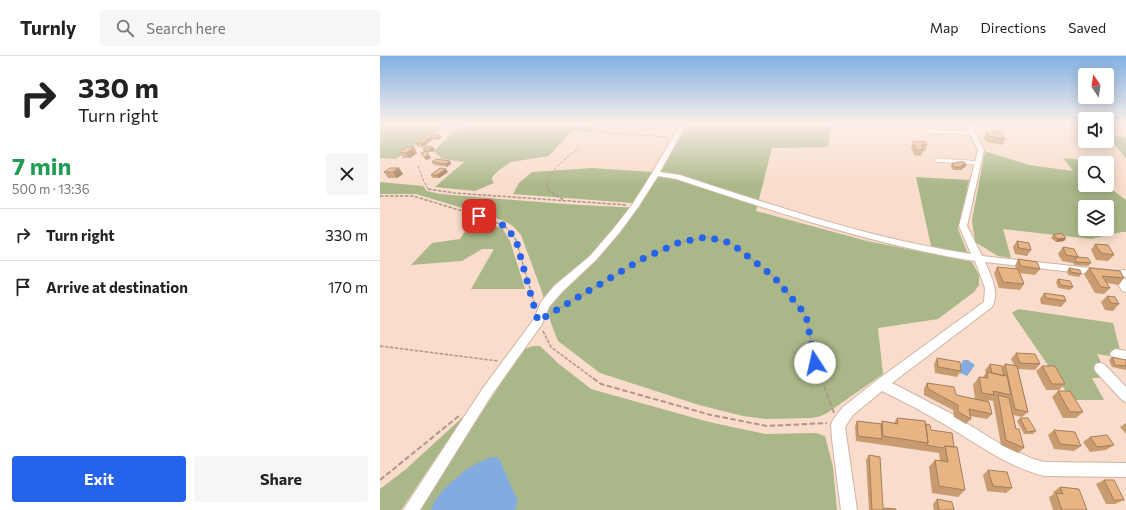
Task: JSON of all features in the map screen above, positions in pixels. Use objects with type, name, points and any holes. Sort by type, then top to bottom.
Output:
[{"type":"street","points":[[411,510],[487,392],[538,321],[545,305],[558,289],[593,258],[635,206],[673,144]]},
{"type":"street","points":[[849,510],[838,425],[848,411],[881,384],[988,304],[991,294],[988,278],[967,237],[964,226],[981,150],[978,144]]},
{"type":"street","points":[[656,173],[677,177],[864,235],[936,251],[977,258],[1121,274],[1126,288]]},
{"type":"street","points":[[1100,368],[1126,396]]},
{"type":"street","points":[[881,384],[936,412],[1033,467],[1126,470]]},
{"type":"lane","points":[[936,160],[978,163]]},
{"type":"path","points":[[566,201],[552,193],[547,187],[547,182],[549,176],[579,148]]},
{"type":"path","points":[[418,166],[424,182],[430,190],[635,206]]},
{"type":"path","points":[[380,196],[413,196],[479,216],[505,226],[516,240],[538,321],[551,347],[601,384],[711,415],[767,426],[823,422],[838,425]]},
{"type":"path","points":[[538,321],[642,259],[680,242],[707,237],[731,243],[774,277],[806,315],[815,363],[838,425]]},
{"type":"path","points":[[380,346],[508,363]]},
{"type":"path","points":[[380,480],[464,411]]},
{"type":"green space","points":[[380,144],[417,144],[396,159],[380,158]]},
{"type":"green space","points":[[441,144],[560,144],[549,156],[511,162],[492,177],[494,183],[475,191],[435,187],[464,162],[442,159],[434,151]]},
{"type":"green space","points":[[675,144],[828,144],[828,147],[772,148],[756,211],[867,241],[972,262],[979,275],[979,285],[974,292],[938,319],[878,328],[883,374],[827,413],[812,418],[765,419],[743,416],[699,405],[600,373],[558,341],[521,235],[513,226],[502,220],[416,194],[380,194],[380,182],[423,186],[427,191],[440,194],[564,204],[639,208]]},
{"type":"green space","points":[[1115,144],[1126,144],[1126,159],[1125,157]]},
{"type":"green space","points":[[985,151],[1029,165],[1073,171],[1063,158],[1078,160],[1078,192],[1114,191],[1126,200],[1126,232],[1114,234],[1114,200],[1078,200],[1078,236],[1104,236],[1091,239],[1003,229],[1011,258],[998,256],[975,242],[972,220]]},
{"type":"green space","points":[[592,168],[653,172],[632,203],[513,194],[519,183],[532,172]]},
{"type":"green space","points":[[916,177],[969,180],[958,229],[968,254],[931,246]]},
{"type":"green space","points":[[475,217],[503,229],[510,241],[525,289],[471,289],[494,249],[482,249],[462,261],[411,265],[432,243],[460,239]]},
{"type":"green space","points":[[1018,309],[1113,323],[1122,358],[1097,354],[1109,378],[1092,378],[1104,400],[1072,400],[1012,313]]},
{"type":"green space","points":[[533,346],[540,346],[559,364],[591,389],[709,422],[765,434],[816,433],[825,436],[833,467],[837,510],[418,510],[509,371],[525,349]]},
{"type":"green space","points":[[464,416],[401,510],[380,510],[380,489],[406,469]]},
{"type":"water","points":[[963,360],[968,360],[975,365],[967,376],[960,373],[959,369]]},
{"type":"water","points":[[492,457],[498,457],[518,500],[515,510],[431,510],[437,498],[454,480],[474,465]]},
{"type":"building","points":[[914,144],[927,144],[921,145],[923,150],[916,150]]},
{"type":"building","points":[[426,146],[433,147],[430,149],[423,149]]},
{"type":"building","points":[[407,147],[414,147],[406,153],[399,152]]},
{"type":"building","points":[[426,151],[429,155],[424,157],[421,153]]},
{"type":"building","points":[[436,159],[450,161],[446,164],[432,162]]},
{"type":"building","points":[[964,162],[966,165],[962,165],[963,167],[954,167],[952,163]]},
{"type":"building","points":[[390,168],[399,168],[393,172],[384,172]]},
{"type":"building","points":[[440,168],[446,169],[437,175],[431,175]]},
{"type":"building","points":[[1061,233],[1066,238],[1058,239],[1053,235]]},
{"type":"building","points":[[1017,241],[1029,243],[1031,250],[1019,248]]},
{"type":"building","points":[[1095,244],[1108,245],[1114,255],[1101,253]]},
{"type":"building","points":[[1063,247],[1074,249],[1078,257],[1066,255]]},
{"type":"building","points":[[1077,257],[1088,258],[1091,263],[1076,262],[1075,260]]},
{"type":"building","points":[[1018,259],[1037,262],[1040,269],[1021,266]]},
{"type":"building","points":[[997,267],[1018,269],[1024,284],[1003,282]]},
{"type":"building","points":[[1069,268],[1080,270],[1081,274],[1071,272]]},
{"type":"building","points":[[1089,268],[1120,271],[1124,278],[1102,276],[1110,288],[1101,287]]},
{"type":"building","points":[[1058,279],[1070,281],[1073,287],[1061,285]]},
{"type":"building","points":[[1044,293],[1064,296],[1066,301],[1046,298]]},
{"type":"building","points":[[1107,296],[1115,297],[1119,304],[1111,303]]},
{"type":"building","points":[[1016,353],[1035,354],[1040,364],[1020,363]]},
{"type":"building","points":[[1112,357],[1126,360],[1126,366],[1115,365]]},
{"type":"building","points":[[937,358],[960,362],[961,371],[938,367]]},
{"type":"building","points":[[990,364],[1002,366],[1004,376],[992,373]]},
{"type":"building","points":[[1005,364],[1017,366],[1028,412],[1015,409]]},
{"type":"building","points":[[1042,366],[1055,366],[1065,384],[1052,384]]},
{"type":"building","points":[[987,372],[1007,376],[1011,395],[993,391],[994,395],[982,393],[979,377],[988,378]]},
{"type":"building","points":[[927,383],[954,387],[956,395],[989,402],[992,414],[969,409],[971,419],[958,412],[958,405],[928,389]]},
{"type":"building","points":[[1058,391],[1070,391],[1083,412],[1070,412]]},
{"type":"building","points":[[998,395],[1009,398],[1016,429],[1019,429],[1024,448],[1006,440]]},
{"type":"building","points":[[897,418],[925,421],[928,443],[883,436],[882,421],[898,424]]},
{"type":"building","points":[[1020,418],[1028,418],[1036,431],[1027,432]]},
{"type":"building","points":[[857,421],[881,424],[882,439],[858,436]]},
{"type":"building","points":[[926,424],[930,425],[931,430],[952,433],[954,447],[945,446],[943,448],[926,445],[928,443]]},
{"type":"building","points":[[1054,430],[1075,432],[1081,446],[1060,444]]},
{"type":"building","points":[[1107,435],[1114,445],[1097,447],[1090,437]]},
{"type":"building","points":[[945,446],[957,447],[965,490],[939,486],[935,460],[948,462]]},
{"type":"building","points":[[869,455],[880,457],[883,508],[896,510],[872,510]]},
{"type":"building","points":[[988,470],[1007,472],[1012,488],[993,486]]},
{"type":"building","points":[[1104,480],[1114,480],[1124,500],[1114,500]]},
{"type":"building","points":[[1060,487],[1079,489],[1087,510],[1062,510],[1056,493],[1063,494]]},
{"type":"building","points":[[937,499],[952,502],[954,510],[939,510]]},
{"type":"route","points":[[479,216],[505,226],[516,240],[526,272],[538,321],[642,259],[680,242],[707,237],[731,243],[774,277],[806,315],[815,363]]}]
